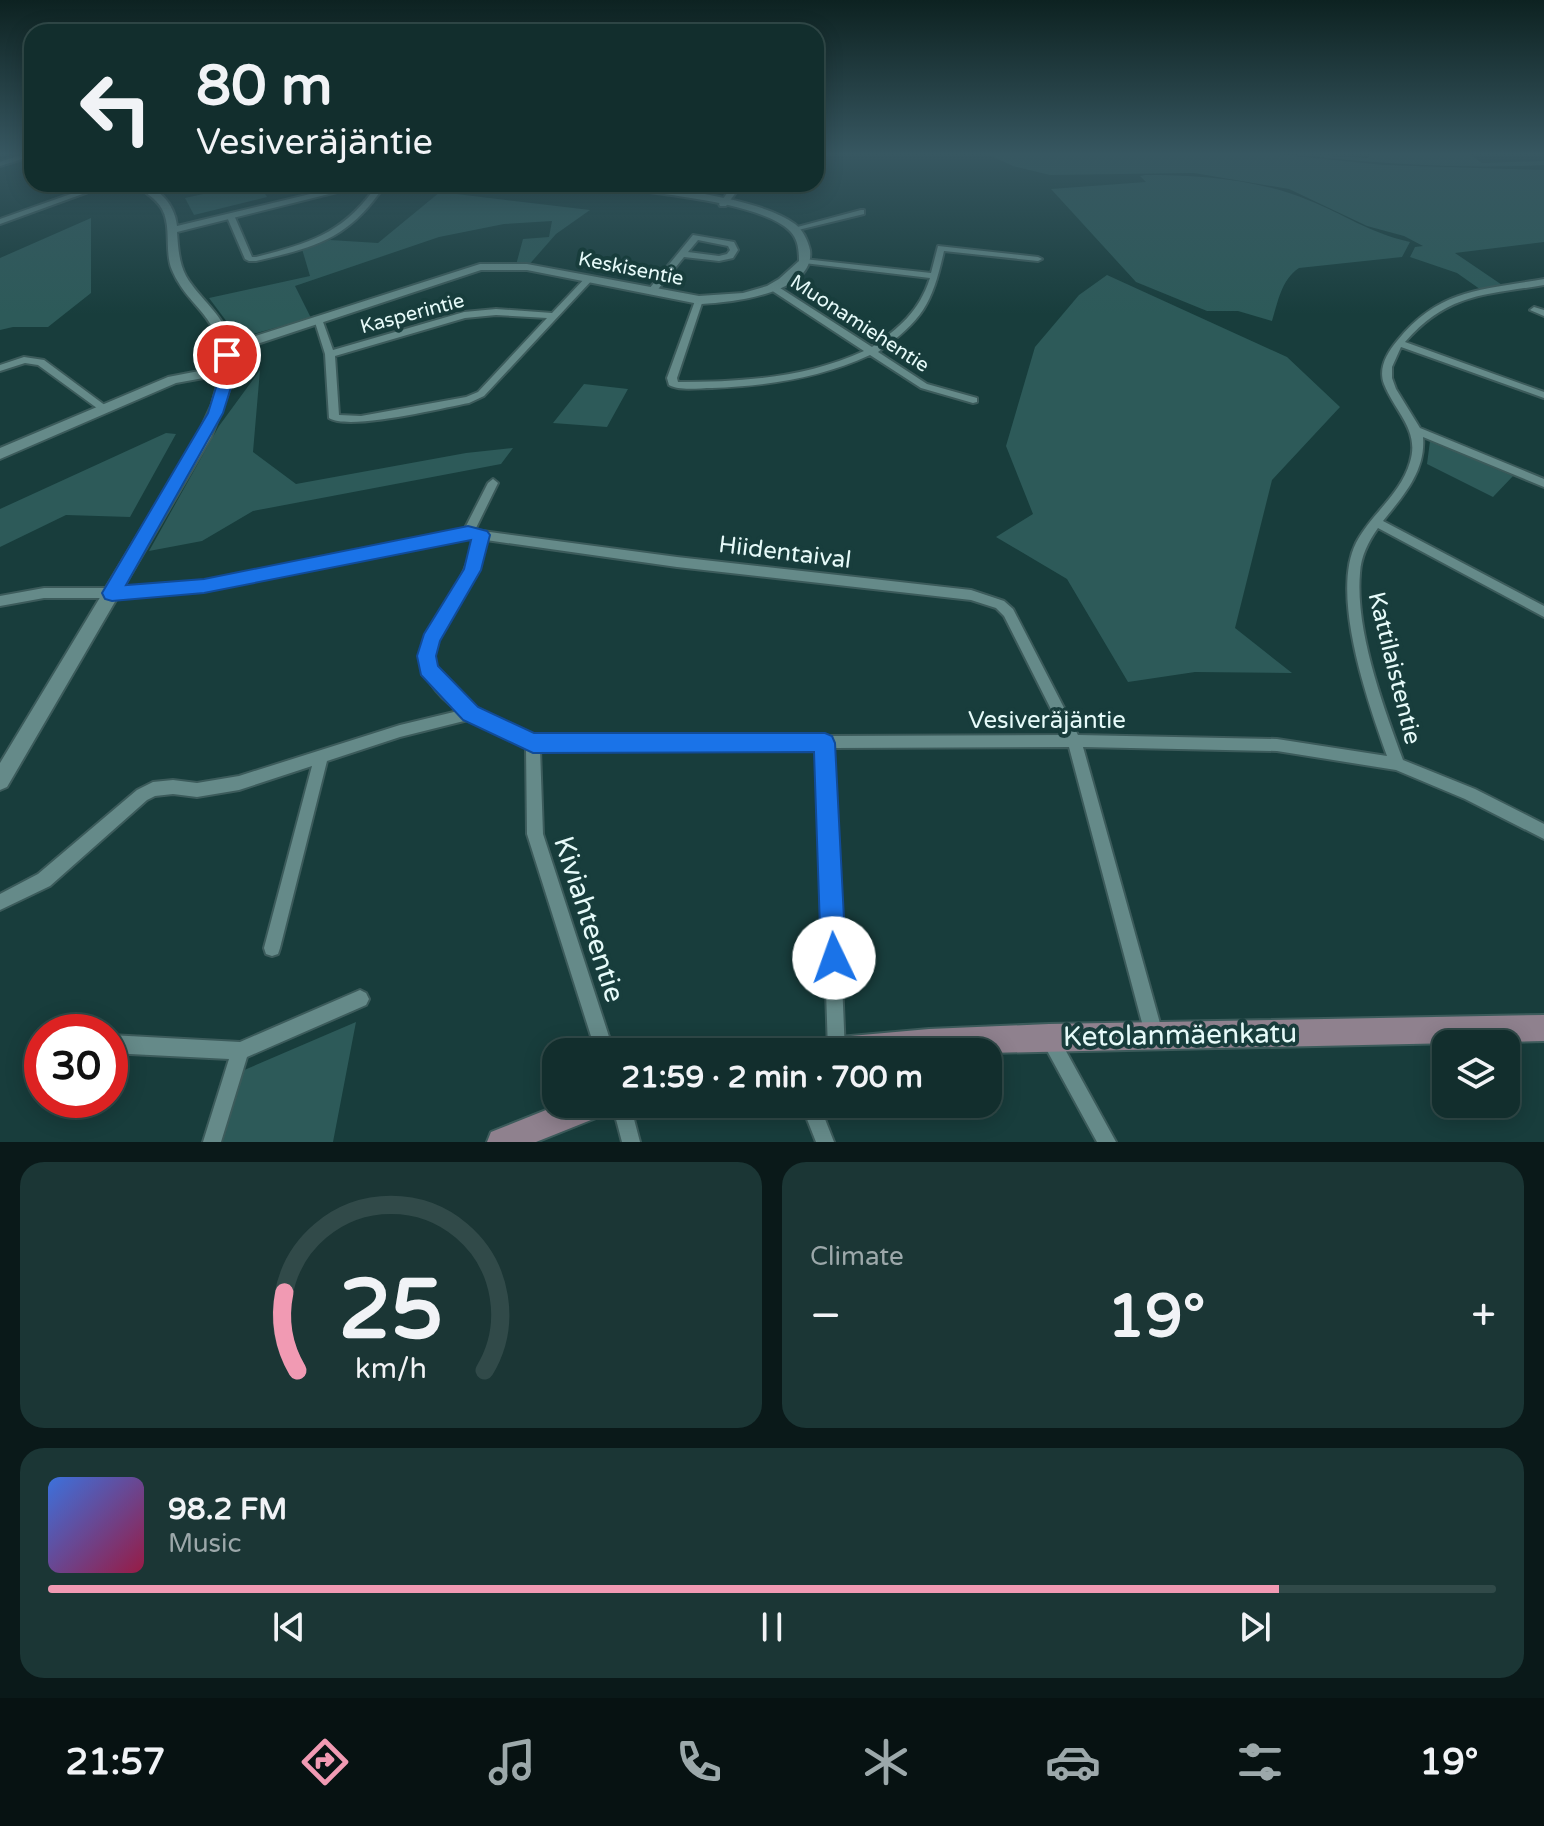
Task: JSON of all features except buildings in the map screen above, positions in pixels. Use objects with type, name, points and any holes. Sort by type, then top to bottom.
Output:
[{"type":"main road","name":"Ketolanmäenkatu","points":[[1002,1040],[1154,1034],[1544,1028]]},
{"type":"main road","points":[[501,1142],[561,1118]]},
{"type":"street","points":[[0,222],[41,207]]},
{"type":"street","points":[[0,781],[204,437],[221,400],[227,370],[224,333],[218,321],[187,286],[175,262],[174,230],[168,207]]},
{"type":"street","points":[[174,230],[270,207]]},
{"type":"street","points":[[231,217],[249,259],[256,259],[318,244],[331,237],[363,207]]},
{"type":"street","points":[[738,207],[765,213],[794,229],[804,248],[804,261],[934,276]]},
{"type":"street","points":[[794,229],[861,212]]},
{"type":"street","points":[[652,291],[696,237],[731,244],[734,250],[730,256],[719,259],[683,254]]},
{"type":"street","points":[[699,300],[672,378],[674,385],[718,386],[788,379],[869,351],[908,323],[930,292],[941,248],[1038,259]]},
{"type":"street","name":"Keskisentie","points":[[226,350],[480,267],[516,265],[699,300],[746,297],[774,288],[793,275],[804,261]]},
{"type":"street","points":[[318,319],[330,354],[334,418],[376,416],[469,400],[481,394],[590,278]]},
{"type":"street","points":[[1544,282],[1450,301],[1399,343],[1387,364],[1387,378],[1417,431],[1544,483]]},
{"type":"street","name":"Muonamiehentie","points":[[774,288],[924,386],[973,400]]},
{"type":"street","name":"Kasperintie","points":[[330,354],[464,315],[496,312],[552,316]]},
{"type":"street","points":[[1399,343],[1544,395]]},
{"type":"street","points":[[0,368],[24,360],[41,362],[105,409]]},
{"type":"street","points":[[0,454],[173,380],[227,370]]},
{"type":"street","name":"Kattilaistentie","points":[[1397,764],[1382,725],[1355,617],[1352,591],[1358,551],[1411,479],[1417,454],[1417,431]]},
{"type":"street","points":[[493,483],[474,534],[472,570],[430,640],[426,656],[428,669],[470,714],[533,743]]},
{"type":"street","points":[[1378,523],[1544,612]]},
{"type":"street","name":"Hiidentaival","points":[[0,601],[60,592],[112,593],[204,586],[474,534],[515,537],[677,562],[971,595],[1000,604],[1016,624],[1074,741],[1154,1034]]},
{"type":"street","points":[[0,902],[44,880],[142,795],[153,789],[173,787],[197,790],[239,783],[400,731],[470,714]]},
{"type":"street","name":"Vesiveräjäntie","points":[[533,743],[1074,741],[1277,745],[1397,764],[1470,794],[1544,832]]},
{"type":"street","name":"Kiviahteentie","points":[[533,743],[535,834],[601,1038]]},
{"type":"street","points":[[825,743],[827,1038]]},
{"type":"street","points":[[272,948],[321,758]]},
{"type":"street","points":[[128,1045],[240,1051],[360,999]]},
{"type":"street","points":[[1049,1037],[1107,1142]]},
{"type":"street","points":[[212,1142],[240,1051]]},
{"type":"street","points":[[625,1118],[631,1142]]},
{"type":"street","points":[[816,1118],[825,1142]]},
{"type":"shaded area","points":[[190,207],[225,207],[194,215]]},
{"type":"shaded area","points":[[421,207],[590,210],[556,234],[527,267],[516,265],[523,239],[549,237],[552,221],[504,224],[439,237],[295,286],[311,318],[239,338],[209,298],[310,276],[302,249],[330,240],[378,243]]},
{"type":"shaded area","points":[[1068,207],[1324,207],[1410,242],[1402,257],[1299,268],[1284,285],[1272,321],[1238,311],[1207,311],[1136,282]]},
{"type":"shaded area","points":[[1328,207],[1544,207],[1544,242],[1455,253],[1508,289],[1484,292],[1457,273],[1410,257],[1415,247],[1423,246],[1404,236],[1367,226]]},
{"type":"shaded area","points":[[91,218],[91,293],[48,327],[0,330],[0,258]]},
{"type":"shaded area","points":[[1107,275],[1287,357],[1340,407],[1272,480],[1235,628],[1292,673],[1195,672],[1128,682],[1067,579],[996,537],[1033,514],[1006,446],[1035,347],[1079,295]]},
{"type":"shaded area","points":[[260,370],[253,452],[296,484],[466,453],[513,448],[501,464],[253,511],[202,541],[149,551],[219,426]]},
{"type":"shaded area","points":[[584,384],[628,389],[607,427],[553,423]]},
{"type":"shaded area","points":[[166,433],[176,434],[130,517],[66,515],[0,547],[0,509]]},
{"type":"shaded area","points":[[1430,441],[1513,476],[1493,497],[1427,464]]},
{"type":"shaded area","points":[[356,1022],[333,1142],[221,1142],[242,1071]]},
{"type":"route","points":[[227,355],[225,384],[216,413],[112,593],[204,586],[468,533],[481,535],[472,570],[430,640],[426,656],[428,669],[448,694],[470,714],[533,743],[825,743],[834,958]]}]
